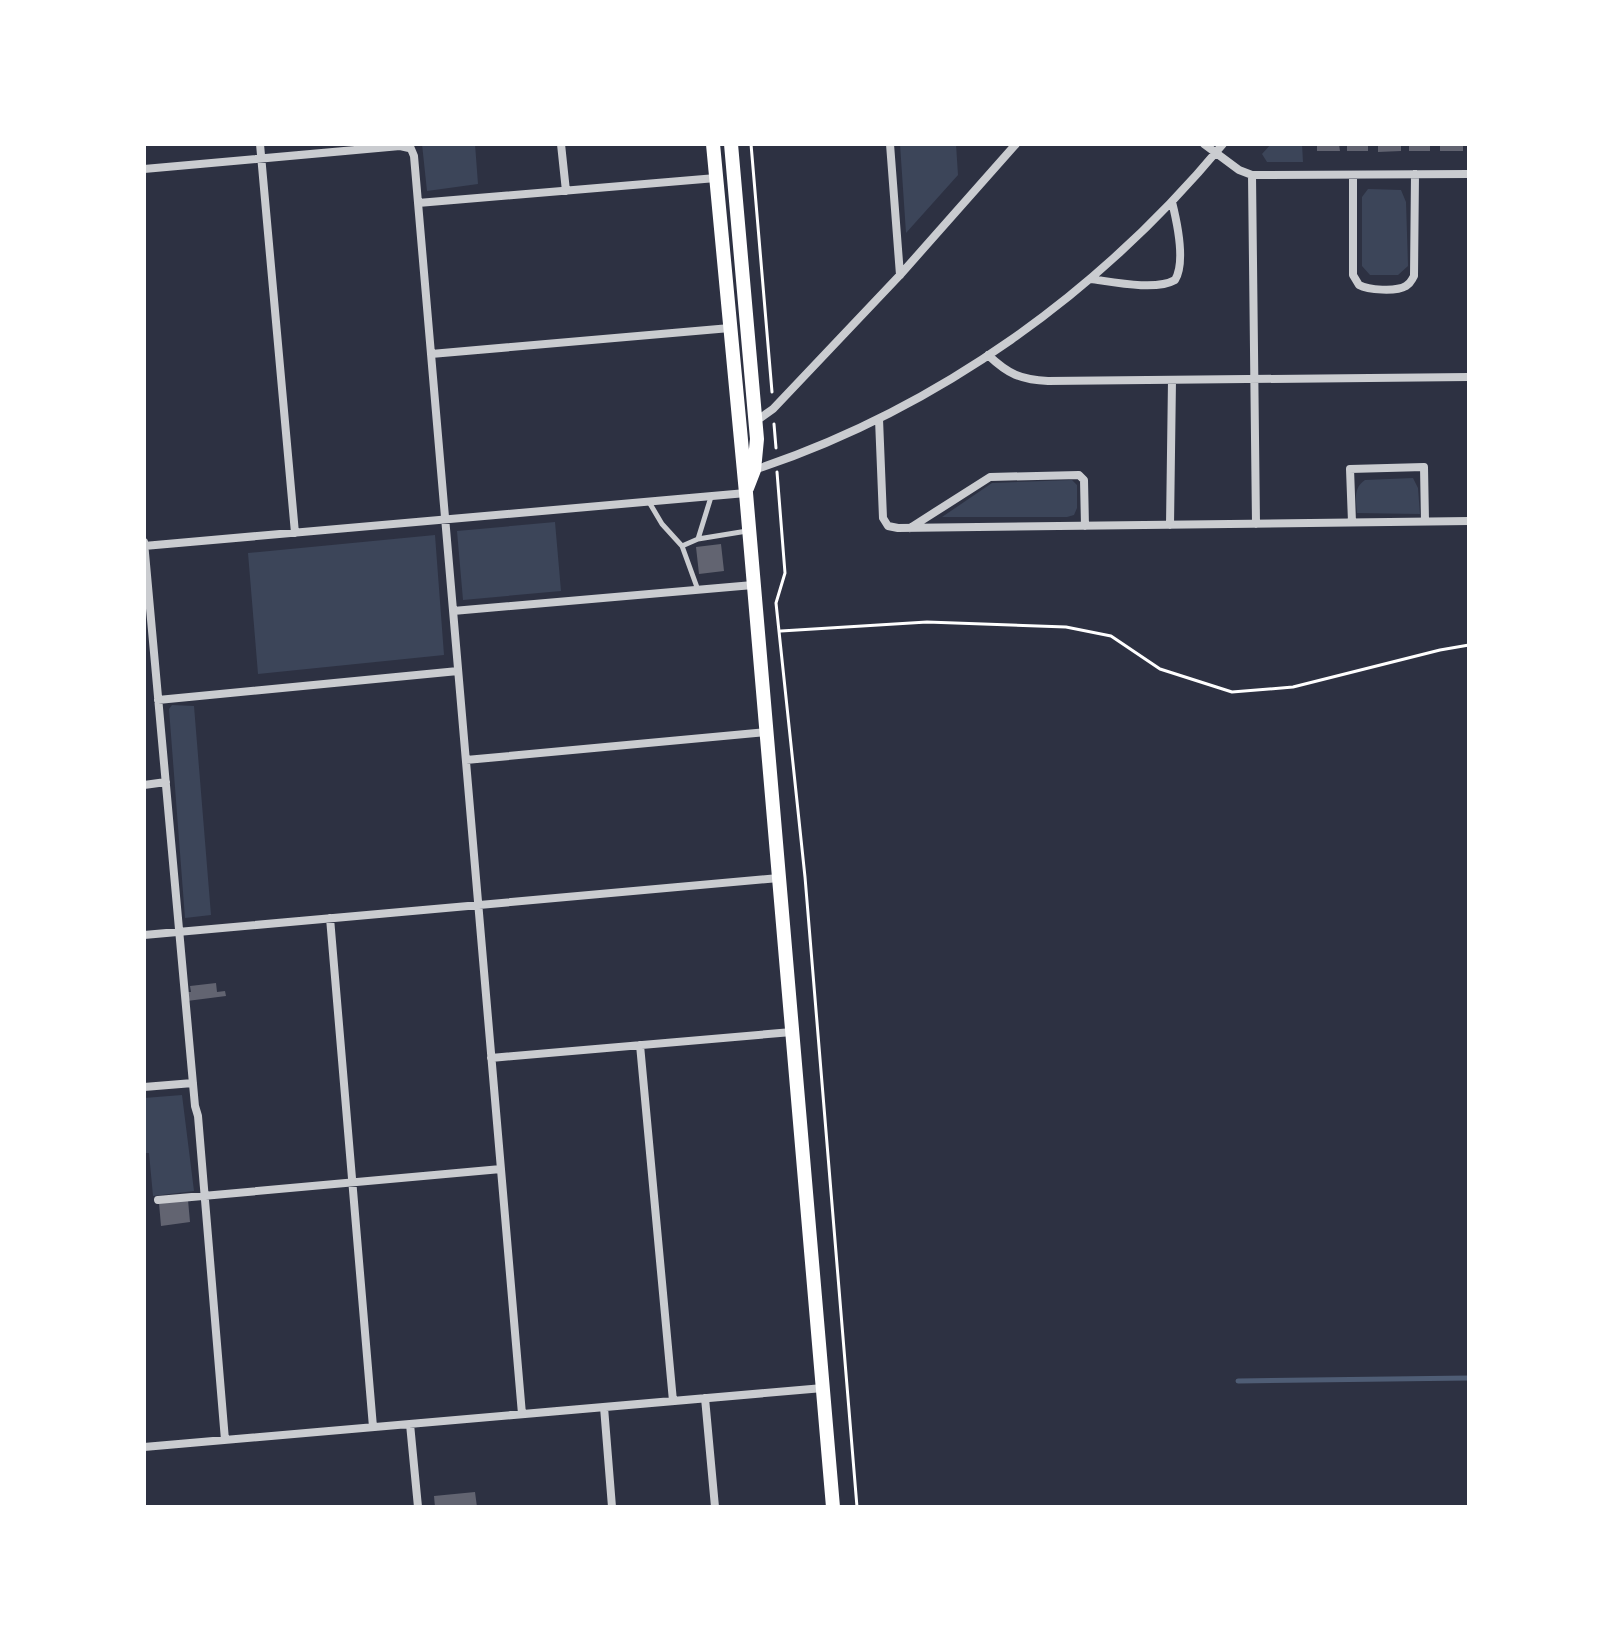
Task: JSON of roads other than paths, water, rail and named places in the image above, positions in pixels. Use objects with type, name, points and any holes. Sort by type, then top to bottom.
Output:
[{"type":"main road","points":[[713,144],[833,1507]]},
{"type":"main road","points":[[731,144],[757,439],[754,470],[746,493]]},
{"type":"street","points":[[260,144],[295,533]]},
{"type":"street","points":[[561,144],[566,191]]},
{"type":"street","points":[[890,144],[900,275]]},
{"type":"street","points":[[756,421],[773,409],[900,275],[1016,144]]},
{"type":"street","points":[[1204,144],[1239,170],[1252,175],[1469,174]]},
{"type":"street","points":[[754,470],[879,419],[988,355],[1091,279],[1172,202],[1223,144]]},
{"type":"street","points":[[144,169],[400,146],[409,146],[414,156],[522,1414]]},
{"type":"street","points":[[1353,175],[1353,275],[1359,285],[1371,289],[1400,288],[1410,283],[1414,276],[1415,174]]},
{"type":"street","points":[[1252,175],[1256,524]]},
{"type":"street","points":[[418,203],[716,178]]},
{"type":"street","points":[[1091,279],[1139,284],[1164,284],[1175,280],[1179,271],[1179,252],[1172,202]]},
{"type":"street","points":[[431,354],[730,328]]},
{"type":"street","points":[[988,355],[1004,370],[1019,377],[1042,381],[1469,377]]},
{"type":"street","points":[[1170,525],[1172,380]]},
{"type":"street","points":[[879,419],[883,518],[888,526],[1469,521]]},
{"type":"street","points":[[1352,522],[1350,469],[1424,467],[1425,521]]},
{"type":"street","points":[[909,528],[990,477],[1064,475],[1079,475],[1084,480],[1085,526]]},
{"type":"street","points":[[225,1440],[198,1116],[158,700],[148,633],[144,544],[746,493]]},
{"type":"street","points":[[453,611],[753,585]]},
{"type":"street","points":[[158,700],[458,671]]},
{"type":"street","points":[[466,760],[766,732]]},
{"type":"street","points":[[144,785],[166,782]]},
{"type":"street","points":[[144,935],[779,878]]},
{"type":"street","points":[[330,918],[373,1427]]},
{"type":"street","points":[[491,1058],[792,1032]]},
{"type":"street","points":[[640,1045],[673,1401]]},
{"type":"street","points":[[144,1087],[193,1083]]},
{"type":"street","points":[[158,1200],[501,1169]]},
{"type":"street","points":[[144,1447],[823,1388]]},
{"type":"street","points":[[705,1398],[715,1507]]},
{"type":"street","points":[[604,1407],[612,1507]]},
{"type":"street","points":[[410,1424],[418,1507]]},
{"type":"lane","points":[[698,539],[711,496]]},
{"type":"lane","points":[[648,501],[662,524],[682,546],[698,590]]},
{"type":"lane","points":[[682,546],[698,539],[749,531]]},
{"type":"waterway","points":[[1238,1381],[1469,1378]]}]
